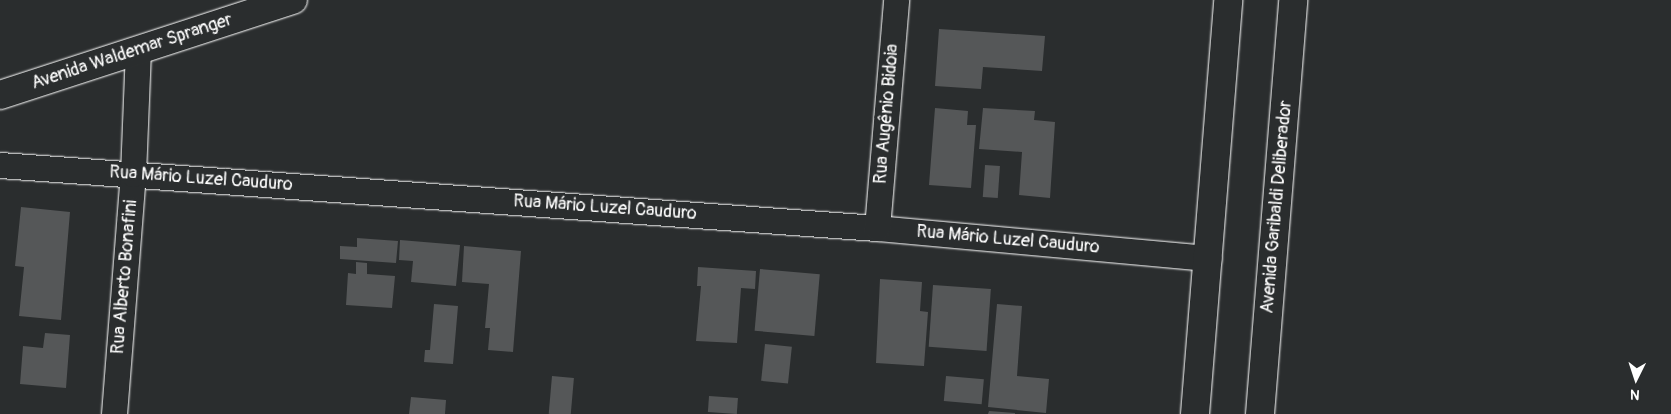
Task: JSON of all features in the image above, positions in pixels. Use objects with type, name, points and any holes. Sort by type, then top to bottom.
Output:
[{"type":"street","name":"Avenida Waldemar Spranger","points":[[0,95],[293,0]]},
{"type":"street","name":"Rua Augênio Bidoia","points":[[877,228],[896,0]]},
{"type":"street","points":[[1195,414],[1209,258],[1228,0]]},
{"type":"street","name":"Avenida Garibaldi Deliberador","points":[[1260,414],[1294,0]]},
{"type":"street","name":"Rua Alberto Bonafini","points":[[114,414],[133,174],[138,50]]},
{"type":"street","name":"Rua Mário Luzel Cauduro","points":[[0,165],[877,228],[1209,258]]},
{"type":"building","points":[[939,29],[1045,36],[1042,71],[983,67],[981,89],[935,86]]},
{"type":"building","points":[[935,108],[968,111],[967,125],[976,125],[971,188],[929,185]]},
{"type":"building","points":[[983,108],[1035,111],[1034,120],[1055,122],[1050,198],[1019,195],[1022,152],[979,149]]},
{"type":"building","points":[[985,165],[1000,166],[998,198],[983,197]]},
{"type":"building","points":[[21,207],[70,212],[61,320],[19,316],[24,267],[15,266]]},
{"type":"building","points":[[357,238],[398,241],[396,263],[340,259],[340,246],[357,247]]},
{"type":"building","points":[[400,240],[460,245],[456,286],[411,282],[413,261],[399,260]]},
{"type":"building","points":[[464,246],[521,251],[513,352],[488,350],[490,328],[485,328],[489,284],[462,282]]},
{"type":"building","points":[[356,262],[367,263],[367,274],[395,276],[392,308],[346,305],[348,273],[356,274]]},
{"type":"building","points":[[698,267],[756,271],[755,289],[741,288],[737,343],[696,341],[701,286],[697,286]]},
{"type":"building","points":[[760,269],[820,274],[814,336],[755,331]]},
{"type":"building","points":[[880,279],[922,282],[920,311],[928,312],[924,366],[876,363]]},
{"type":"building","points":[[933,285],[991,289],[987,351],[929,347]]},
{"type":"building","points":[[434,304],[458,306],[453,364],[424,362],[425,350],[430,350]]},
{"type":"building","points":[[997,304],[1022,306],[1017,376],[1049,379],[1046,413],[988,407]]},
{"type":"building","points":[[45,333],[70,335],[66,388],[20,384],[23,346],[43,348]]},
{"type":"building","points":[[765,344],[792,347],[788,384],[761,381]]},
{"type":"building","points":[[552,376],[574,378],[571,414],[549,414]]},
{"type":"building","points":[[946,376],[984,379],[982,404],[944,401]]},
{"type":"building","points":[[709,396],[738,398],[737,414],[708,412]]},
{"type":"building","points":[[411,397],[446,400],[445,414],[409,414]]},
{"type":"building","points":[[989,411],[1015,413],[1015,414],[988,414]]}]
